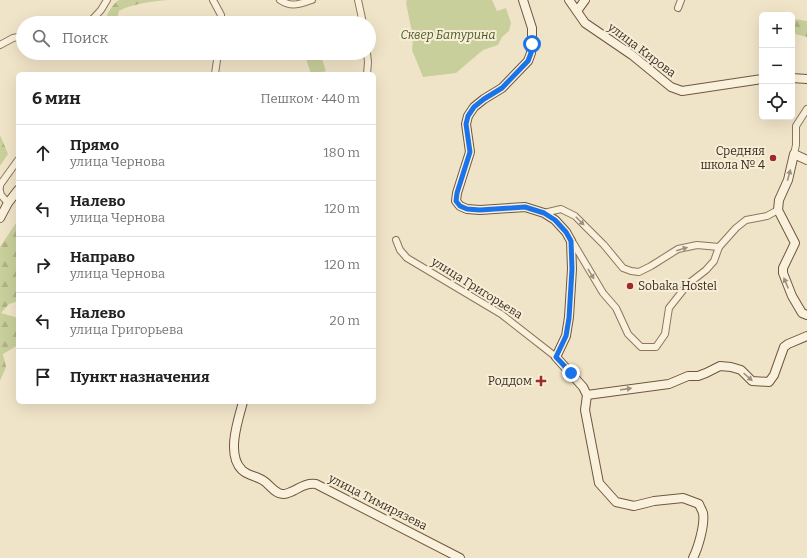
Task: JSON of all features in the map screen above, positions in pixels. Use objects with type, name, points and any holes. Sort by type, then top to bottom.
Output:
[{"type":"street","points":[[95,16],[107,0]]},
{"type":"street","points":[[213,0],[221,16]]},
{"type":"street","points":[[280,0],[292,5],[312,0]]},
{"type":"street","points":[[358,0],[361,16]]},
{"type":"street","points":[[523,0],[532,28],[531,53],[528,61],[502,88],[474,107],[468,116],[466,124],[470,152],[457,193],[456,201],[460,206],[467,209],[480,210],[525,207],[544,213],[555,220],[566,232],[602,293],[616,308],[628,334],[641,347],[656,347],[665,334],[669,308],[688,284],[706,270],[714,261],[719,247],[736,228],[746,220],[767,216],[778,210]]},
{"type":"street","name":"улица Кирова","points":[[569,0],[585,23],[632,54],[671,87],[682,91],[759,79]]},
{"type":"street","points":[[577,11],[585,0]]},
{"type":"street","points":[[678,8],[681,0]]},
{"type":"street","points":[[0,45],[16,37]]},
{"type":"street","points":[[215,72],[217,60]]},
{"type":"street","points":[[367,72],[368,60]]},
{"type":"street","points":[[795,78],[807,79]]},
{"type":"street","points":[[807,109],[796,126],[796,145],[788,180],[779,200],[778,210],[795,241],[782,273],[792,296],[802,313],[807,316]]},
{"type":"street","points":[[794,154],[807,160]]},
{"type":"street","points":[[0,187],[16,163]]},
{"type":"street","points":[[0,191],[1,195],[8,203]]},
{"type":"street","points":[[0,218],[8,203],[16,193]]},
{"type":"street","points":[[544,213],[561,209],[575,216],[604,245],[623,268],[631,271],[639,272],[678,249],[697,245],[719,247]]},
{"type":"street","name":"улица Григорьева","points":[[396,240],[400,250],[407,258],[501,314],[556,357],[583,387],[588,395]]},
{"type":"street","points":[[556,357],[566,336],[569,318],[572,269],[571,241]]},
{"type":"street","points":[[693,558],[702,528],[703,513],[698,504],[683,498],[654,501],[634,506],[616,502],[599,482],[585,410],[588,395],[669,384],[688,376],[698,376],[720,366],[741,370],[752,381],[769,382],[774,376],[784,347],[807,336]]},
{"type":"street","name":"улица Тимирязева","points":[[242,404],[236,428],[234,450],[241,470],[247,474],[257,477],[282,495],[310,483],[316,484],[460,558]]},
{"type":"green space","points":[[119,0],[168,0],[130,6],[119,11],[118,16],[107,16],[114,4]]},
{"type":"green space","name":"Сквер Батурина","points":[[407,0],[492,0],[497,11],[506,8],[511,23],[509,31],[502,37],[498,45],[483,50],[456,73],[423,77],[412,50],[413,37],[406,3]]},
{"type":"green space","points":[[795,19],[807,21],[807,37],[795,34]]},
{"type":"green space","points":[[306,60],[322,60],[326,71],[310,72]]},
{"type":"green space","points":[[0,135],[8,154],[0,166]]},
{"type":"green space","points":[[16,223],[16,302],[9,304],[1,313],[16,317],[16,346],[3,354],[6,367],[0,381],[0,247]]},
{"type":"place","name":"Средняя школа № 4","points":[[773,158]]},
{"type":"place","name":"Sobaka Hostel","points":[[630,286]]},
{"type":"place","name":"Роддом","points":[[541,381]]},
{"type":"route","points":[[532,44],[528,61],[502,88],[474,107],[468,116],[466,124],[470,152],[457,193],[456,201],[460,206],[467,209],[480,210],[525,207],[544,213],[560,224],[566,232],[571,241],[572,269],[569,318],[566,336],[556,357],[571,373]]}]
